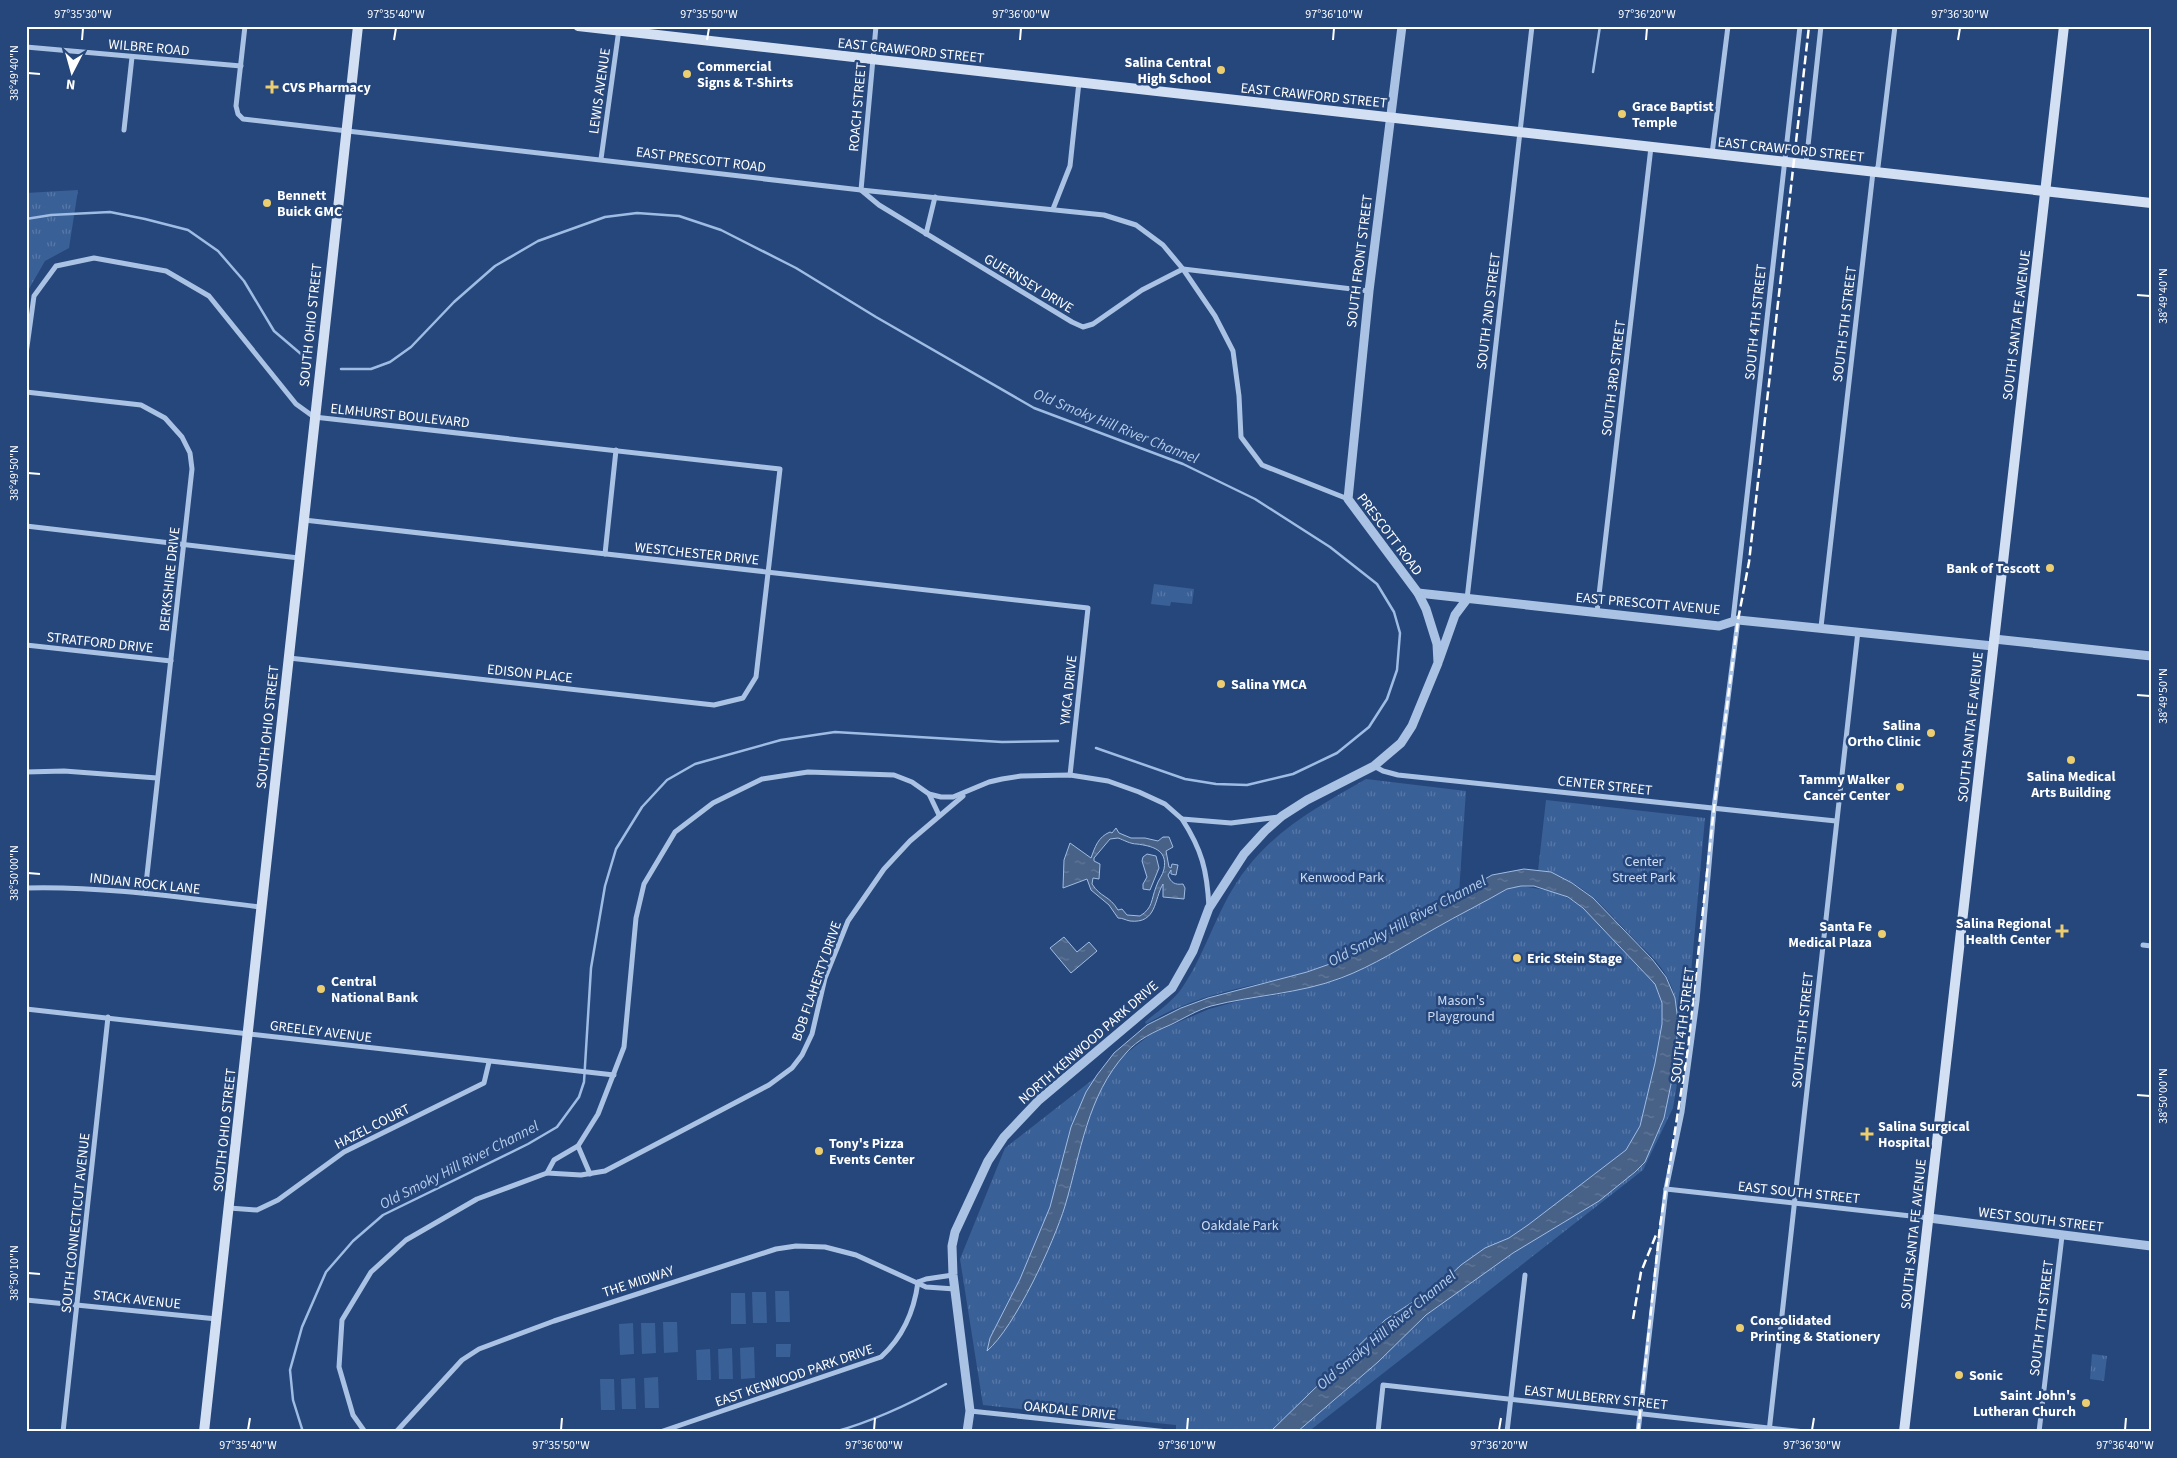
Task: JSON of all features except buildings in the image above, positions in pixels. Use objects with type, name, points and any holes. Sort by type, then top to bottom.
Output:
[{"type":"main road","name":"SOUTH OHIO STREET","points":[[204,1432],[358,26]]},
{"type":"main road","name":"EAST CRAWFORD STREET","points":[[578,26],[619,28],[873,59],[2151,203]]},
{"type":"main road","name":"SOUTH SANTA FE AVENUE","points":[[1904,1432],[2064,26]]},
{"type":"street","points":[[245,26],[236,106],[238,114],[243,119],[346,129]]},
{"type":"street","name":"ROACH STREET","points":[[861,190],[876,26]]},
{"type":"street","name":"SOUTH FRONT STREET","points":[[1348,499],[1369,291],[1402,26]]},
{"type":"street","name":"SOUTH 2ND STREET","points":[[1466,599],[1532,26]]},
{"type":"street","points":[[1712,154],[1728,26]]},
{"type":"street","name":"SOUTH 4TH STREET","points":[[1638,1432],[1666,1189],[1682,1112],[1697,1001],[1714,808],[1800,26]]},
{"type":"street","points":[[1806,164],[1821,26]]},
{"type":"street","name":"SOUTH 5TH STREET","points":[[1821,627],[1873,172],[1878,167],[1895,26]]},
{"type":"street","name":"LEWIS AVENUE","points":[[601,158],[619,28]]},
{"type":"street","name":"WILBRE ROAD","points":[[26,47],[240,66]]},
{"type":"street","points":[[124,130],[132,57]]},
{"type":"street","points":[[1053,209],[1070,166],[1079,82]]},
{"type":"street","name":"EAST PRESCOTT ROAD","points":[[346,129],[861,190],[1053,209]]},
{"type":"street","name":"SOUTH 3RD STREET","points":[[1597,612],[1651,147]]},
{"type":"street","name":"GUERNSEY DRIVE","points":[[861,190],[879,205],[1083,327],[1102,320],[1142,290],[1183,269]]},
{"type":"street","points":[[926,234],[935,197]]},
{"type":"street","name":"PRESCOTT ROAD","points":[[1053,209],[1104,215],[1136,225],[1163,245],[1183,269],[1215,316],[1233,351],[1239,396],[1241,437],[1262,465],[1348,499],[1418,594],[1426,609],[1437,644],[1438,663]]},
{"type":"street","name":"ELMHURST BOULEVARD","points":[[26,354],[34,296],[56,266],[94,258],[166,271],[209,296],[296,404],[314,417],[780,469],[768,572]]},
{"type":"street","points":[[1183,269],[1369,291]]},
{"type":"street","name":"BERKSHIRE DRIVE","points":[[26,392],[141,405],[165,418],[182,437],[190,452],[192,469],[145,894]]},
{"type":"street","points":[[605,554],[616,450]]},
{"type":"street","name":"WESTCHESTER DRIVE","points":[[303,520],[1088,608]]},
{"type":"street","points":[[26,526],[299,558]]},
{"type":"street","name":"EDISON PLACE","points":[[288,658],[714,705],[743,698],[756,677],[768,572]]},
{"type":"street","name":"EAST PRESCOTT AVENUE","points":[[1418,594],[1719,626],[1735,620],[2151,656]]},
{"type":"street","name":"NORTH KENWOOD PARK DRIVE","points":[[967,1432],[970,1411],[953,1275],[952,1246],[955,1232],[988,1162],[1004,1137],[1039,1100],[1172,988],[1193,951],[1209,908],[1249,848],[1282,816],[1307,800],[1374,766],[1401,743],[1407,735],[1423,702],[1456,615],[1466,599]]},
{"type":"street","name":"YMCA DRIVE","points":[[1070,775],[1088,608]]},
{"type":"street","name":"SOUTH 5TH STREET","points":[[1769,1430],[1858,631]]},
{"type":"street","name":"STRATFORD DRIVE","points":[[26,645],[171,661]]},
{"type":"street","name":"CENTER STREET","points":[[1374,766],[1383,771],[1398,775],[1836,821]]},
{"type":"street","points":[[26,772],[64,771],[157,778]]},
{"type":"street","points":[[365,1432],[353,1415],[339,1367],[342,1320],[371,1272],[406,1240],[469,1204],[547,1172],[554,1160],[578,1146],[598,1114],[624,1047],[636,918],[644,884],[675,832],[713,803],[762,779],[808,772],[894,775],[912,782],[929,794],[953,797],[989,782],[1021,776],[1070,775],[1108,781],[1166,804],[1182,819],[1191,833],[1205,864],[1209,908]]},
{"type":"street","name":"BOB FLAHERTY DRIVE","points":[[547,1172],[580,1175],[605,1171],[769,1086],[792,1068],[802,1055],[812,1034],[825,978],[848,920],[884,868],[910,841],[966,793]]},
{"type":"street","points":[[929,794],[939,816]]},
{"type":"street","points":[[1182,819],[1231,823],[1282,816]]},
{"type":"street","name":"INDIAN ROCK LANE","points":[[26,888],[59,887],[145,894],[261,908]]},
{"type":"street","points":[[2143,945],[2151,946]]},
{"type":"street","name":"GREELEY AVENUE","points":[[26,1009],[614,1075]]},
{"type":"street","name":"SOUTH CONNECTICUT AVENUE","points":[[63,1432],[108,1018]]},
{"type":"street","name":"HAZEL COURT","points":[[229,1208],[257,1210],[278,1200],[344,1152],[484,1083],[489,1062]]},
{"type":"street","points":[[578,1146],[590,1174]]},
{"type":"street","name":"EAST SOUTH STREET","points":[[1666,1189],[1929,1218]]},
{"type":"street","name":"WEST SOUTH STREET","points":[[1929,1218],[2151,1246]]},
{"type":"street","name":"SOUTH 7TH STREET","points":[[2039,1432],[2062,1236]]},
{"type":"street","name":"THE MIDWAY","points":[[396,1432],[462,1360],[479,1349],[554,1321],[776,1249],[796,1246],[825,1247],[856,1255],[926,1287],[955,1289]]},
{"type":"street","points":[[918,1282],[953,1275]]},
{"type":"street","points":[[1507,1432],[1525,1275]]},
{"type":"street","name":"EAST KENWOOD PARK DRIVE","points":[[660,1432],[867,1364],[881,1357],[892,1347],[903,1331],[912,1310],[918,1282]]},
{"type":"street","name":"STACK AVENUE","points":[[26,1300],[217,1319]]},
{"type":"street","name":"EAST MULBERRY STREET","points":[[1378,1432],[1383,1385],[1640,1413],[1769,1430],[1806,1432]]},
{"type":"street","name":"OAKDALE DRIVE","points":[[970,1411],[1168,1432]]},
{"type":"green space","points":[[78,190],[69,248],[45,261],[26,294],[26,193]]},
{"type":"green space","points":[[1154,584],[1194,589],[1192,604],[1171,602],[1170,606],[1151,604]]},
{"type":"green space","name":"Kenwood Park","points":[[1366,779],[1466,791],[1459,892],[1388,936],[1344,959],[1304,973],[1200,999],[1171,1010],[1146,1024],[1145,1022],[1170,1002],[1182,988],[1199,958],[1228,897],[1247,868],[1260,853],[1302,817]]},
{"type":"green space","name":"Oakdale Park","points":[[1546,800],[1705,818],[1686,1029],[1673,1108],[1643,1170],[1308,1432],[1176,1432],[1176,1425],[983,1405],[960,1259],[1005,1148],[1151,1034],[1209,1009],[1242,1000],[1282,994],[1341,979],[1507,889],[1521,886],[1552,891],[1568,898],[1583,908],[1655,984],[1661,1002],[1678,1021],[1670,982],[1652,956],[1603,906],[1579,887],[1566,879],[1538,871]]},
{"type":"green space","points":[[775,1291],[789,1291],[790,1322],[776,1322]]},
{"type":"green space","points":[[752,1292],[766,1292],[767,1323],[753,1323]]},
{"type":"green space","points":[[731,1293],[745,1293],[746,1324],[731,1324]]},
{"type":"green space","points":[[663,1322],[677,1322],[678,1352],[664,1353]]},
{"type":"green space","points":[[633,1323],[634,1354],[620,1355],[619,1324]]},
{"type":"green space","points":[[641,1323],[655,1323],[656,1353],[642,1354]]},
{"type":"green space","points":[[776,1344],[791,1344],[790,1357],[776,1357]]},
{"type":"green space","points":[[754,1347],[755,1378],[741,1379],[740,1348]]},
{"type":"green space","points":[[732,1348],[733,1379],[719,1379],[718,1349]]},
{"type":"green space","points":[[710,1349],[711,1380],[697,1380],[696,1350]]},
{"type":"green space","points":[[2092,1354],[2107,1356],[2104,1381],[2090,1379]]},
{"type":"green space","points":[[658,1377],[659,1408],[645,1408],[644,1378]]},
{"type":"green space","points":[[635,1378],[636,1409],[622,1409],[621,1379]]},
{"type":"green space","points":[[600,1379],[614,1379],[615,1410],[601,1410]]},
{"type":"water","points":[[1116,828],[1119,833],[1131,838],[1145,838],[1158,841],[1163,837],[1169,837],[1173,847],[1166,851],[1169,867],[1171,868],[1172,864],[1178,865],[1176,875],[1171,874],[1171,870],[1168,875],[1174,883],[1183,884],[1185,888],[1184,899],[1163,897],[1163,884],[1150,915],[1139,921],[1130,921],[1118,918],[1109,905],[1091,890],[1087,879],[1063,888],[1064,860],[1070,843],[1091,858],[1100,840],[1106,834],[1112,833]],"holes":[[[1118,838],[1157,850],[1161,853],[1165,862],[1151,903],[1140,916],[1127,915],[1122,909],[1118,910],[1092,884],[1093,878],[1099,879],[1100,864],[1094,861],[1094,858],[1110,839]]]},
{"type":"water","points":[[1147,854],[1156,856],[1159,868],[1150,890],[1143,889],[1143,884],[1147,877],[1142,861],[1143,857]]},
{"type":"water","points":[[1524,869],[1551,872],[1572,883],[1593,898],[1652,959],[1666,977],[1675,998],[1678,1021],[1675,1065],[1664,1118],[1645,1162],[1635,1172],[1599,1201],[1513,1253],[1426,1315],[1378,1362],[1297,1432],[1270,1432],[1385,1320],[1442,1283],[1461,1265],[1485,1248],[1509,1238],[1528,1225],[1626,1150],[1640,1126],[1662,1024],[1662,1003],[1655,984],[1583,908],[1568,897],[1534,886],[1507,889],[1365,968],[1309,988],[1211,1006],[1152,1033],[1131,1048],[1102,1087],[1094,1106],[1081,1145],[1060,1222],[1043,1261],[1021,1304],[998,1339],[987,1351],[990,1338],[1020,1279],[1050,1207],[1071,1127],[1086,1092],[1114,1053],[1147,1025],[1181,1008],[1208,998],[1307,972],[1344,959],[1492,875]]},
{"type":"water","points":[[1064,937],[1077,952],[1089,942],[1097,951],[1071,973],[1050,948]]},
{"type":"waterway","points":[[1593,72],[1600,26]]},
{"type":"waterway","name":"Old Smoky Hill River Channel","points":[[26,219],[51,215],[110,212],[188,230],[218,251],[244,281],[274,331],[301,354]]},
{"type":"waterway","name":"Old Smoky Hill River Channel","points":[[341,369],[371,369],[390,362],[411,347],[454,302],[495,266],[538,241],[605,217],[637,213],[679,216],[721,230],[796,268],[876,317],[1034,408],[1183,464],[1255,499],[1330,547],[1377,584],[1394,612],[1400,633],[1397,670],[1387,699],[1369,727],[1337,753],[1293,774],[1247,785],[1216,784],[1185,779],[1096,748]]},
{"type":"waterway","name":"Old Smoky Hill River Channel","points":[[303,1432],[293,1400],[290,1370],[302,1327],[326,1272],[353,1241],[383,1215],[528,1144],[557,1127],[579,1097],[584,1082],[591,968],[605,886],[616,849],[642,807],[667,780],[695,764],[781,740],[835,732],[1002,742],[1058,741]]},
{"type":"waterway","name":"Old Smoky Hill River Channel","points":[[834,1432],[892,1411],[946,1384]]},
{"type":"railway","points":[[1638,1432],[1660,1226],[1688,1048],[1714,808],[1738,620],[1749,562],[1809,26]]},
{"type":"railway","points":[[1633,1319],[1641,1272],[1656,1235]]},
{"type":"place","name":"Salina Central High School","points":[[1221,70]]},
{"type":"place","name":"Commercial Signs & T-Shirts","points":[[687,74]]},
{"type":"place","name":"CVS Pharmacy","points":[[272,87]]},
{"type":"place","name":"Grace Baptist Temple","points":[[1622,114]]},
{"type":"place","name":"Bennett Buick GMC","points":[[267,203]]},
{"type":"place","name":"Bank of Tescott","points":[[2050,568]]},
{"type":"place","name":"Salina YMCA","points":[[1221,684]]},
{"type":"place","name":"Salina Ortho Clinic","points":[[1931,733]]},
{"type":"place","name":"Salina Medical Arts Building","points":[[2071,760]]},
{"type":"place","name":"Tammy Walker Cancer Center","points":[[1900,787]]},
{"type":"place","name":"Salina Regional Health Center","points":[[2062,931]]},
{"type":"place","name":"Santa Fe Medical Plaza","points":[[1882,934]]},
{"type":"place","name":"Eric Stein Stage","points":[[1517,958]]},
{"type":"place","name":"Central National Bank","points":[[321,989]]},
{"type":"place","name":"Salina Surgical Hospital","points":[[1867,1134]]},
{"type":"place","name":"Tony's Pizza Events Center","points":[[819,1151]]},
{"type":"place","name":"Consolidated Printing & Stationery","points":[[1740,1328]]},
{"type":"place","name":"Sonic","points":[[1959,1375]]},
{"type":"place","name":"Saint John's Lutheran Church","points":[[2086,1403]]},
{"type":"park label","name":"Center Street Park","points":[[1644,870]]},
{"type":"park label","name":"Mason's Playground","points":[[1461,1008]]}]
